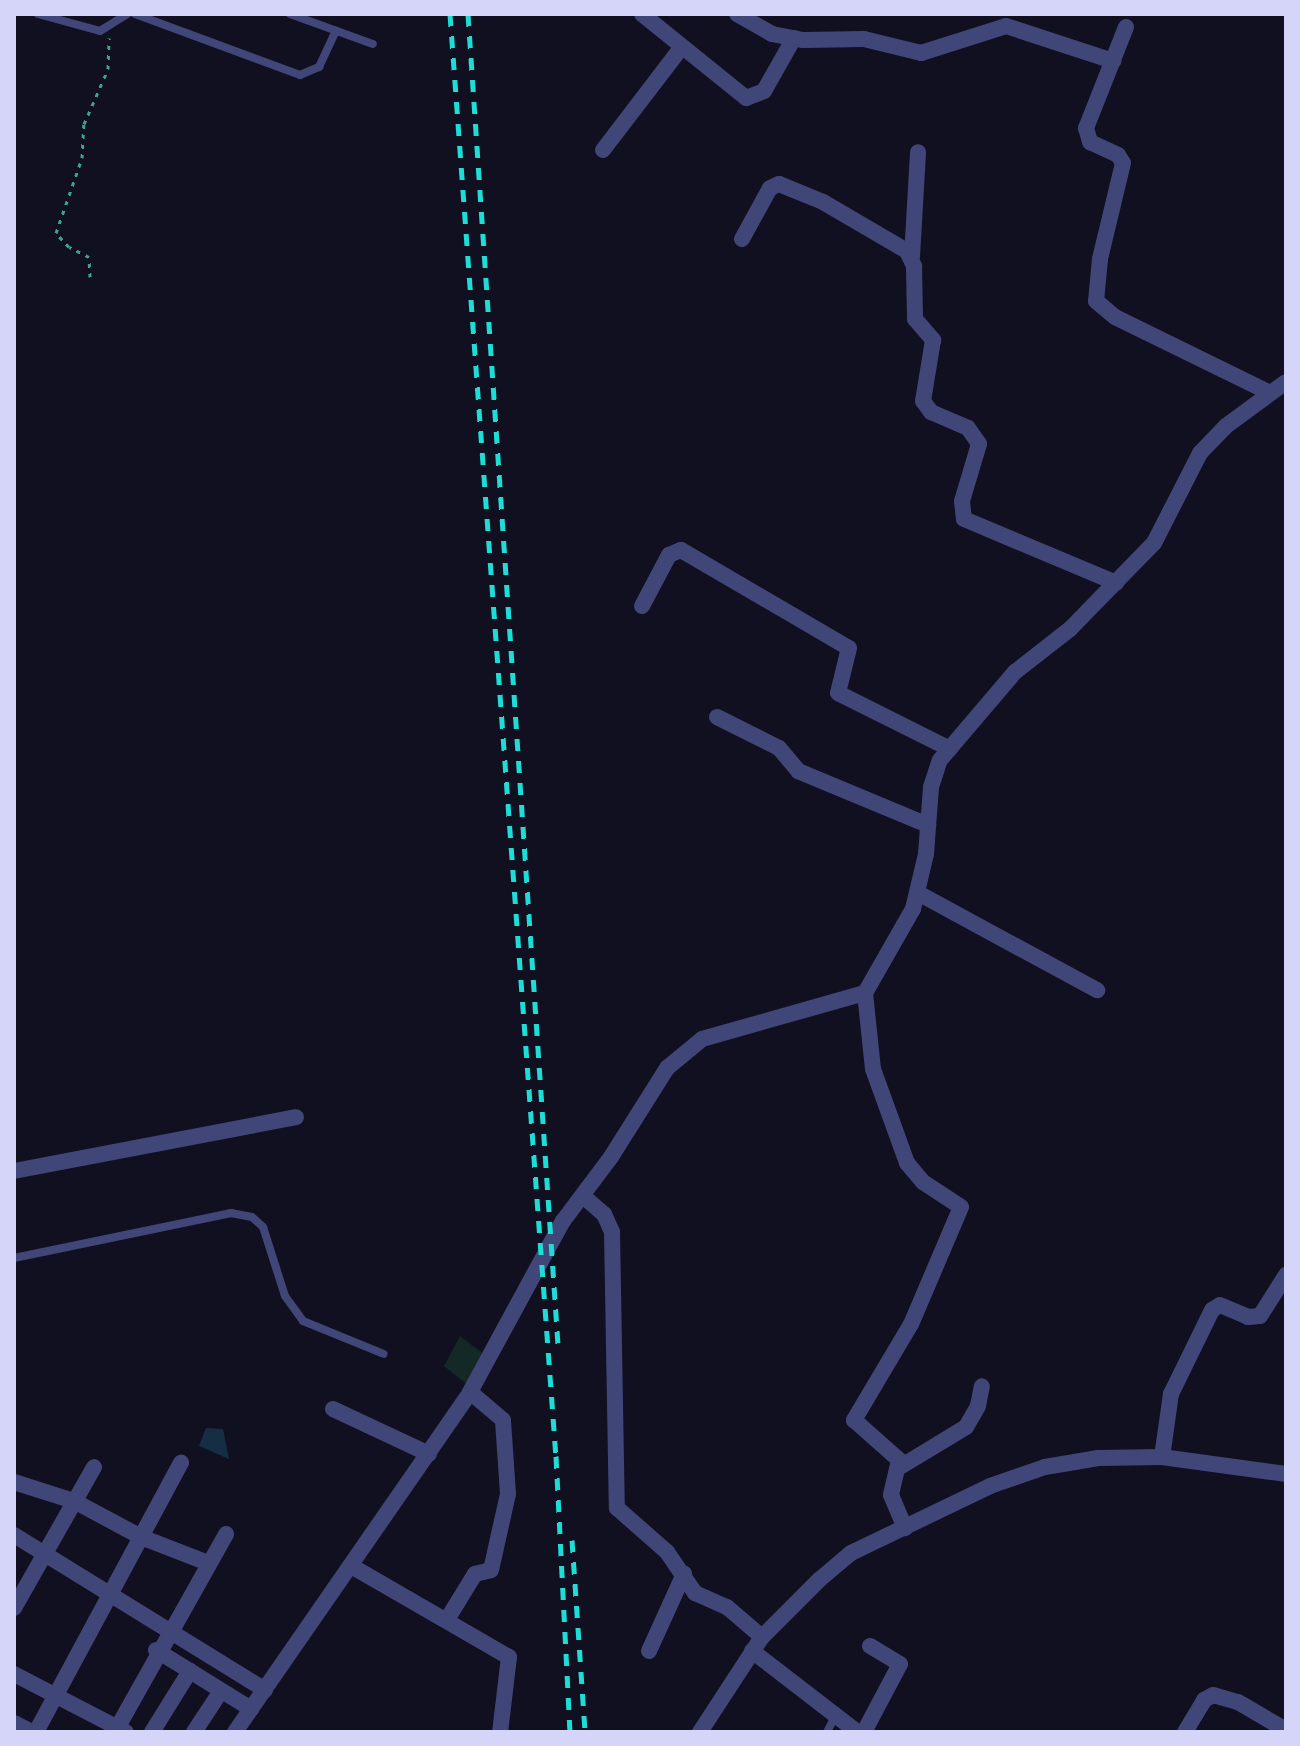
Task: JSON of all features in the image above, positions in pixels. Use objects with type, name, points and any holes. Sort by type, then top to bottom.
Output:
[{"type":"street","points":[[642,14],[737,92],[754,97],[794,38]]},
{"type":"street","points":[[737,14],[772,34],[794,38],[864,39],[921,53],[950,48],[1000,20],[1113,61]]},
{"type":"street","points":[[1126,27],[1086,128],[1090,142],[1118,155],[1123,163],[1100,259],[1096,301],[1115,317],[1270,393]]},
{"type":"street","points":[[603,150],[681,48]]},
{"type":"street","points":[[918,152],[912,257],[915,319],[933,340],[923,401],[931,412],[968,428],[979,444],[962,501],[964,519],[1116,583]]},
{"type":"street","points":[[742,239],[770,188],[779,184],[876,230],[912,257]]},
{"type":"street","points":[[235,1732],[353,1567],[470,1392],[557,1231],[667,1068],[686,1049],[739,1026],[865,993],[881,973],[918,893],[934,774],[950,749],[1015,672],[1070,629],[1154,543],[1200,453],[1226,426],[1286,382]]},
{"type":"street","points":[[642,606],[669,555],[681,550],[849,648],[838,693],[950,749]]},
{"type":"street","points":[[717,717],[785,751],[798,771],[928,825]]},
{"type":"street","points":[[918,893],[1097,990]]},
{"type":"street","points":[[865,993],[873,1069],[907,1163],[923,1182],[961,1207],[917,1312],[854,1420],[894,1454],[900,1467]]},
{"type":"street","points":[[14,1171],[296,1117]]},
{"type":"street","points":[[583,1196],[604,1214],[612,1232],[617,1508],[667,1552],[700,1598],[727,1607],[762,1637]]},
{"type":"street","points":[[1162,1457],[1171,1394],[1212,1310],[1220,1305],[1248,1317],[1260,1316],[1286,1275]]},
{"type":"street","points":[[905,1528],[891,1495],[900,1467],[966,1427],[978,1406],[982,1386]]},
{"type":"street","points":[[448,1618],[475,1574],[491,1570],[508,1494],[503,1420],[470,1392]]},
{"type":"street","points":[[333,1409],[429,1454]]},
{"type":"street","points":[[700,1732],[762,1637],[851,1553],[990,1486],[1045,1467],[1098,1458],[1162,1457],[1286,1474]]},
{"type":"street","points":[[14,1723],[34,1732],[181,1463]]},
{"type":"street","points":[[14,1608],[94,1467]]},
{"type":"street","points":[[14,1482],[74,1501],[141,1537],[208,1563]]},
{"type":"street","points":[[14,1674],[120,1730],[156,1650],[226,1534]]},
{"type":"street","points":[[14,1535],[265,1690]]},
{"type":"street","points":[[353,1567],[448,1618],[509,1657],[500,1732]]},
{"type":"street","points":[[649,1651],[684,1574]]},
{"type":"street","points":[[864,1732],[900,1664],[870,1646]]},
{"type":"street","points":[[156,1650],[251,1709]]},
{"type":"street","points":[[752,1651],[830,1725],[857,1732]]},
{"type":"street","points":[[152,1732],[190,1671]]},
{"type":"street","points":[[194,1732],[221,1691]]},
{"type":"street","points":[[1185,1732],[1204,1700],[1213,1695],[1238,1702],[1286,1730]]},
{"type":"lane","points":[[38,14],[90,31],[108,28],[127,14]]},
{"type":"lane","points":[[135,14],[300,75],[319,67],[336,31]]},
{"type":"lane","points":[[293,14],[373,44]]},
{"type":"lane","points":[[14,1258],[231,1213],[252,1217],[263,1227],[285,1296],[303,1321],[384,1354]]},
{"type":"path","points":[[90,277],[89,257],[69,247],[56,233],[82,158],[84,124],[108,69],[108,28]]},
{"type":"green space","points":[[460,1336],[485,1355],[469,1386],[444,1366]]},
{"type":"water","points":[[206,1428],[223,1429],[229,1459],[199,1446]]},
{"type":"railway","points":[[450,14],[556,1456],[570,1732]]},
{"type":"railway","points":[[468,14],[558,1345]]},
{"type":"railway","points":[[572,1540],[585,1732]]}]
